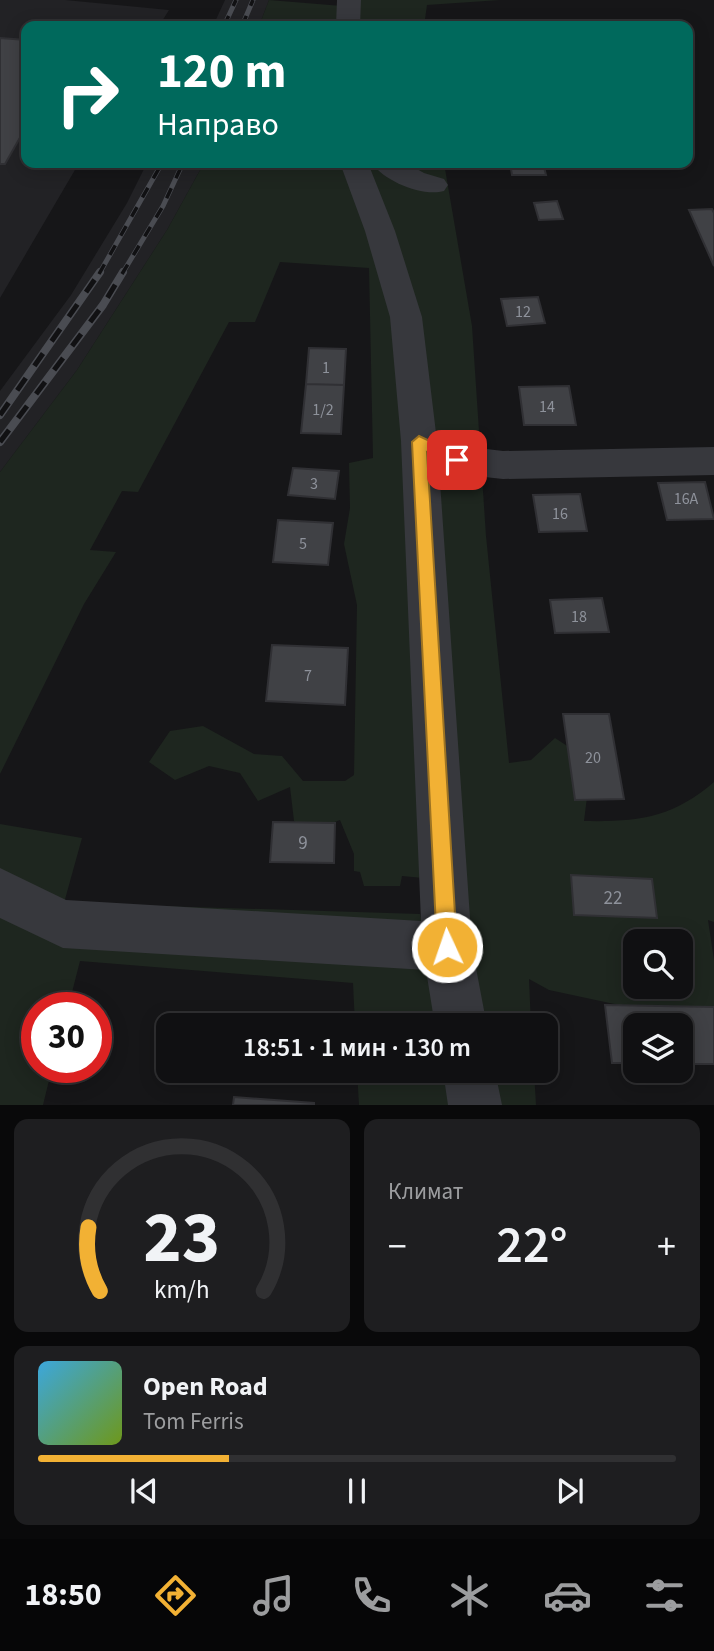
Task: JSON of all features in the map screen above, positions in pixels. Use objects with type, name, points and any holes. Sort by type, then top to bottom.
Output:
[{"type":"street","points":[[348,21],[349,0]]},
{"type":"street","points":[[356,168],[380,231],[406,317],[419,442],[447,947],[459,1013]]},
{"type":"street","points":[[395,168],[414,179],[434,185]]},
{"type":"street","points":[[419,442],[457,460],[503,465],[714,461]]},
{"type":"street","points":[[0,892],[63,924],[447,947]]},
{"type":"street","points":[[471,1083],[475,1105]]},
{"type":"shaded area","points":[[0,0],[65,0],[169,10],[162,21],[21,21],[21,168],[76,168],[0,298]]},
{"type":"shaded area","points":[[225,0],[269,0],[261,21],[215,21]]},
{"type":"shaded area","points":[[269,0],[342,6],[340,21],[261,21]]},
{"type":"shaded area","points":[[355,0],[500,0],[427,5],[425,21],[353,21]]},
{"type":"shaded area","points":[[144,168],[201,168],[167,230],[77,370],[0,472],[0,391],[71,295],[127,203]]},
{"type":"shaded area","points":[[201,168],[345,168],[368,225],[367,185],[360,168],[445,168],[472,326],[486,536],[509,763],[531,760],[555,738],[584,757],[588,789],[584,821],[638,819],[654,815],[684,803],[714,782],[714,922],[708,920],[714,960],[714,1022],[693,1019],[693,1013],[656,1013],[549,990],[529,979],[530,1013],[478,1013],[394,320],[408,441],[423,878],[402,876],[400,886],[364,886],[360,872],[354,871],[354,854],[340,820],[308,832],[294,821],[290,787],[258,801],[240,773],[209,766],[175,780],[149,762],[170,731],[203,726],[254,754],[282,756],[303,781],[345,781],[354,775],[357,605],[344,544],[350,508],[349,463],[373,458],[369,268],[280,262],[255,322],[229,322],[138,492],[122,491],[90,550],[116,552],[84,604],[0,774],[0,472],[77,370],[167,230]]},
{"type":"shaded area","points":[[0,824],[82,838],[64,903],[420,914],[441,1013],[354,1013],[353,983],[80,961],[72,992],[21,992],[21,1083],[48,1083],[43,1105],[0,1105]]},
{"type":"shaded area","points":[[358,1083],[455,1083],[460,1105],[359,1105]]},
{"type":"shaded area","points":[[489,1083],[535,1083],[536,1105],[493,1105]]},
{"type":"building","points":[[0,38],[21,40],[21,136],[5,164],[0,164]]},
{"type":"building","points":[[511,168],[544,168],[546,175],[512,175]]},
{"type":"building","points":[[557,201],[563,219],[539,220],[534,203]]},
{"type":"building","points":[[712,209],[714,213],[714,266],[689,210]]},
{"type":"building","points":[[538,297],[545,323],[507,326],[501,299]]},
{"type":"building","points":[[309,348],[346,349],[344,385],[306,384]]},
{"type":"building","points":[[306,384],[344,385],[341,434],[301,433]]},
{"type":"building","points":[[569,386],[576,425],[524,425],[519,387]]},
{"type":"building","points":[[293,468],[339,471],[335,499],[288,495]]},
{"type":"building","points":[[705,482],[714,519],[667,520],[658,483]]},
{"type":"building","points":[[580,494],[587,531],[539,532],[533,495]]},
{"type":"building","points":[[278,520],[333,523],[328,565],[273,562]]},
{"type":"building","points":[[602,598],[609,632],[555,633],[550,600]]},
{"type":"building","points":[[272,645],[348,648],[345,705],[266,701]]},
{"type":"building","points":[[563,714],[609,714],[624,799],[575,800]]},
{"type":"building","points":[[273,822],[335,823],[334,863],[270,862]]},
{"type":"building","points":[[571,875],[652,879],[657,918],[574,915]]},
{"type":"building","points":[[605,1005],[714,1007],[714,1064],[693,1064],[693,1013],[623,1013],[623,1063],[612,1063]]},
{"type":"building","points":[[234,1097],[314,1103],[314,1105],[233,1105]]},
{"type":"railway","points":[[226,21],[236,0]]},
{"type":"railway","points":[[244,21],[253,0]]},
{"type":"railway","points":[[99,274],[159,168]]},
{"type":"railway","points":[[122,274],[163,206],[181,168]]},
{"type":"railway","points":[[0,415],[100,272]]},
{"type":"railway","points":[[0,442],[103,305],[123,272]]},
{"type":"route","points":[[447,947],[419,442],[457,460]]}]
